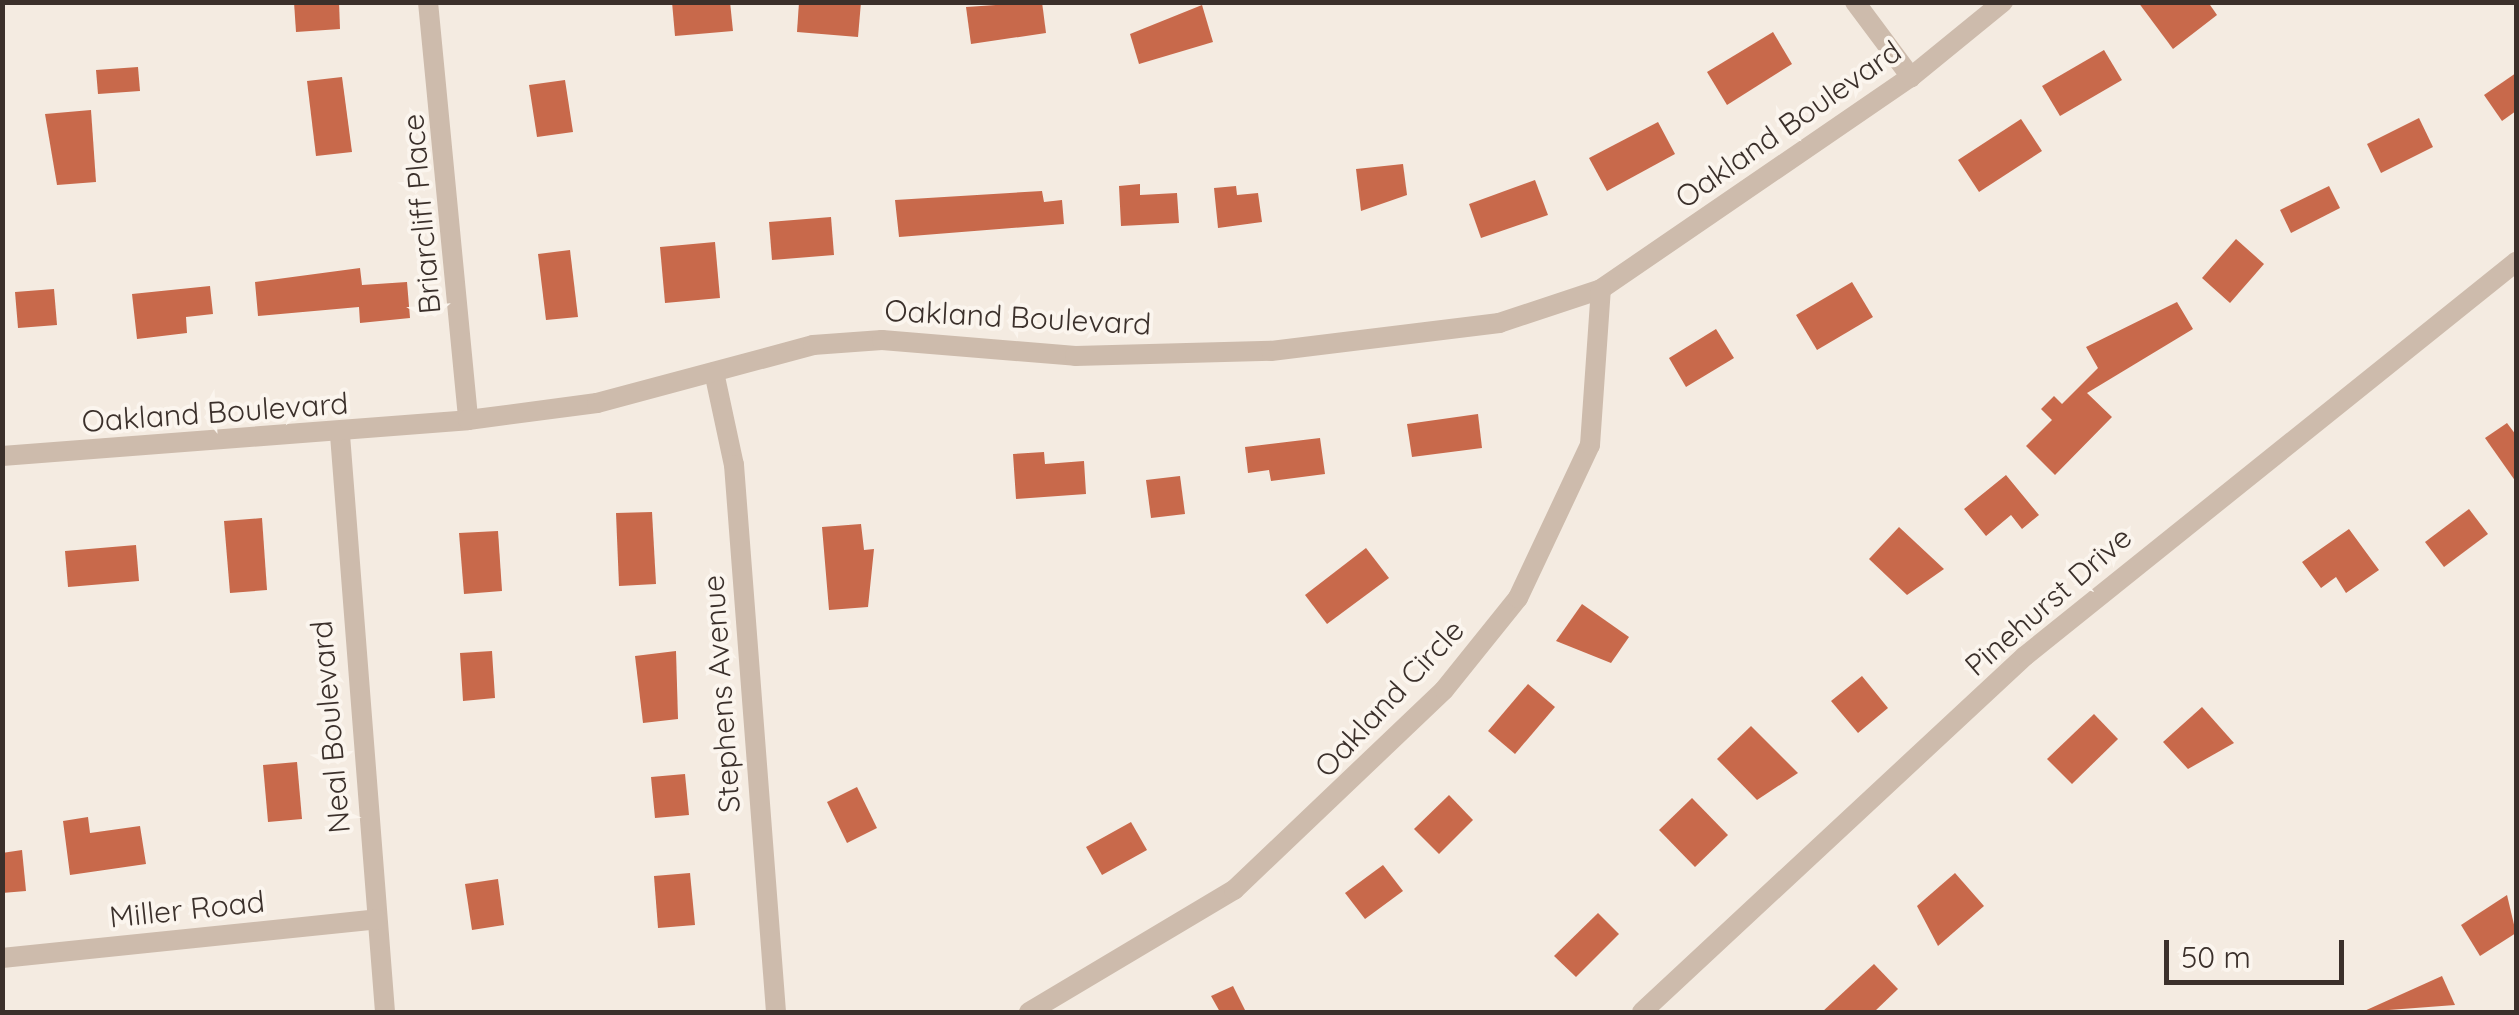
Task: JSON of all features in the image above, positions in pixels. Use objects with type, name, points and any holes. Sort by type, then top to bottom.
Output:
[{"type":"street","name":"Briarcliff Place","points":[[428,2],[468,420]]},
{"type":"street","points":[[1854,2],[1910,77]]},
{"type":"street","name":"Oakland Boulevard","points":[[2,456],[340,435],[468,420],[596,402],[813,345],[882,340],[1075,356],[1272,351],[1499,323],[1601,289],[1910,77],[2002,2]]},
{"type":"street","name":"Pinehurst Drive","points":[[1642,1012],[2025,656],[2516,262]]},
{"type":"street","name":"Oakland Circle","points":[[1028,1012],[1234,890],[1430,704],[1518,598],[1590,445],[1601,289]]},
{"type":"street","name":"Stephens Avenue","points":[[714,372],[734,465],[776,1012]]},
{"type":"street","name":"Neal Boulevard","points":[[340,435],[386,1012]]},
{"type":"street","name":"Miller Road","points":[[2,958],[378,919]]},
{"type":"building","points":[[294,2],[339,2],[340,29],[296,32]]},
{"type":"building","points":[[672,2],[730,2],[733,31],[675,36]]},
{"type":"building","points":[[799,2],[861,2],[858,37],[797,32]]},
{"type":"building","points":[[1042,2],[1046,33],[971,44],[966,7]]},
{"type":"building","points":[[2138,2],[2208,2],[2217,15],[2173,49]]},
{"type":"building","points":[[1202,5],[1213,42],[1139,64],[1130,34]]},
{"type":"building","points":[[1773,32],[1792,64],[1727,105],[1707,72]]},
{"type":"building","points":[[2104,50],[2122,80],[2060,116],[2042,86]]},
{"type":"building","points":[[138,67],[140,91],[98,94],[96,70]]},
{"type":"building","points":[[2516,73],[2516,111],[2502,121],[2484,95]]},
{"type":"building","points":[[342,77],[352,152],[316,156],[307,81]]},
{"type":"building","points":[[565,80],[573,132],[537,137],[529,85]]},
{"type":"building","points":[[91,110],[96,182],[57,185],[45,114]]},
{"type":"building","points":[[2419,118],[2433,147],[2381,173],[2367,144]]},
{"type":"building","points":[[2021,119],[2042,151],[1979,192],[1958,160]]},
{"type":"building","points":[[1658,122],[1675,154],[1607,191],[1589,158]]},
{"type":"building","points":[[1403,164],[1407,195],[1361,211],[1356,169]]},
{"type":"building","points":[[1535,180],[1548,215],[1481,238],[1469,204]]},
{"type":"building","points":[[1140,184],[1140,195],[1177,193],[1179,223],[1121,226],[1119,186]]},
{"type":"building","points":[[1236,186],[1237,195],[1258,193],[1262,222],[1218,228],[1214,188]]},
{"type":"building","points":[[2329,186],[2340,208],[2291,233],[2280,210]]},
{"type":"building","points":[[1042,191],[1044,202],[1062,200],[1064,224],[899,237],[895,200]]},
{"type":"building","points":[[831,217],[834,255],[772,260],[769,222]]},
{"type":"building","points":[[2236,239],[2264,264],[2230,303],[2202,278]]},
{"type":"building","points":[[715,242],[720,298],[665,303],[660,247]]},
{"type":"building","points":[[570,250],[578,317],[546,320],[538,254]]},
{"type":"building","points":[[360,268],[362,285],[407,282],[410,318],[360,323],[359,307],[258,316],[255,282]]},
{"type":"building","points":[[1852,282],[1873,317],[1817,350],[1796,315]]},
{"type":"building","points":[[210,286],[213,314],[186,317],[187,333],[137,339],[132,294]]},
{"type":"building","points":[[54,289],[57,325],[18,328],[15,292]]},
{"type":"building","points":[[2177,302],[2193,329],[2087,393],[2112,417],[2055,475],[2026,446],[2052,420],[2041,409],[2054,396],[2062,404],[2098,368],[2086,347]]},
{"type":"building","points":[[1716,329],[1734,358],[1686,387],[1669,358]]},
{"type":"building","points":[[1478,414],[1482,448],[1412,457],[1407,424]]},
{"type":"building","points":[[2507,423],[2516,435],[2516,482],[2485,438]]},
{"type":"building","points":[[1320,438],[1325,474],[1271,481],[1269,470],[1248,473],[1245,447]]},
{"type":"building","points":[[1044,452],[1045,464],[1084,461],[1086,494],[1016,499],[1013,454]]},
{"type":"building","points":[[2006,475],[2039,515],[2022,529],[2011,515],[1986,536],[1964,509]]},
{"type":"building","points":[[1180,476],[1185,514],[1151,518],[1146,480]]},
{"type":"building","points":[[2469,509],[2488,534],[2444,567],[2425,542]]},
{"type":"building","points":[[652,512],[656,584],[619,586],[616,513]]},
{"type":"building","points":[[262,518],[267,590],[230,593],[224,521]]},
{"type":"building","points":[[861,524],[864,550],[874,549],[868,607],[829,610],[822,527]]},
{"type":"building","points":[[1899,527],[1944,569],[1907,595],[1869,559]]},
{"type":"building","points":[[2349,529],[2379,570],[2346,593],[2336,577],[2321,588],[2302,562]]},
{"type":"building","points":[[498,531],[502,591],[464,594],[459,533]]},
{"type":"building","points":[[136,545],[139,581],[68,587],[65,551]]},
{"type":"building","points":[[1366,548],[1389,578],[1327,624],[1305,595]]},
{"type":"building","points":[[1582,604],[1629,637],[1611,663],[1556,641]]},
{"type":"building","points":[[492,651],[495,698],[463,701],[460,653]]},
{"type":"building","points":[[676,651],[678,719],[643,723],[635,656]]},
{"type":"building","points":[[1862,676],[1888,708],[1858,733],[1831,701]]},
{"type":"building","points":[[1528,684],[1555,707],[1515,754],[1488,731]]},
{"type":"building","points":[[2202,707],[2234,743],[2188,769],[2163,742]]},
{"type":"building","points":[[2094,714],[2118,739],[2072,784],[2047,759]]},
{"type":"building","points":[[1751,726],[1798,773],[1757,800],[1717,759]]},
{"type":"building","points":[[297,762],[302,819],[268,822],[263,765]]},
{"type":"building","points":[[685,774],[689,815],[655,818],[651,777]]},
{"type":"building","points":[[857,787],[877,828],[847,843],[827,802]]},
{"type":"building","points":[[1449,795],[1473,820],[1439,854],[1414,829]]},
{"type":"building","points":[[1692,798],[1728,835],[1695,867],[1659,830]]},
{"type":"building","points":[[88,817],[90,833],[140,826],[146,864],[70,875],[63,821]]},
{"type":"building","points":[[1131,822],[1147,850],[1102,875],[1086,847]]},
{"type":"building","points":[[22,850],[26,891],[2,893],[2,853]]},
{"type":"building","points":[[1383,865],[1403,891],[1365,919],[1345,893]]},
{"type":"building","points":[[690,873],[695,925],[658,928],[654,876]]},
{"type":"building","points":[[1955,873],[1984,906],[1938,946],[1917,906]]},
{"type":"building","points":[[498,879],[504,925],[472,930],[465,884]]},
{"type":"building","points":[[2507,895],[2516,933],[2480,956],[2461,925]]},
{"type":"building","points":[[1598,913],[1619,934],[1576,977],[1554,956]]},
{"type":"building","points":[[1874,964],[1898,989],[1874,1012],[1822,1012]]},
{"type":"building","points":[[2442,976],[2455,1005],[2362,1012]]},
{"type":"building","points":[[1233,986],[1246,1012],[1220,1012],[1211,996]]}]
